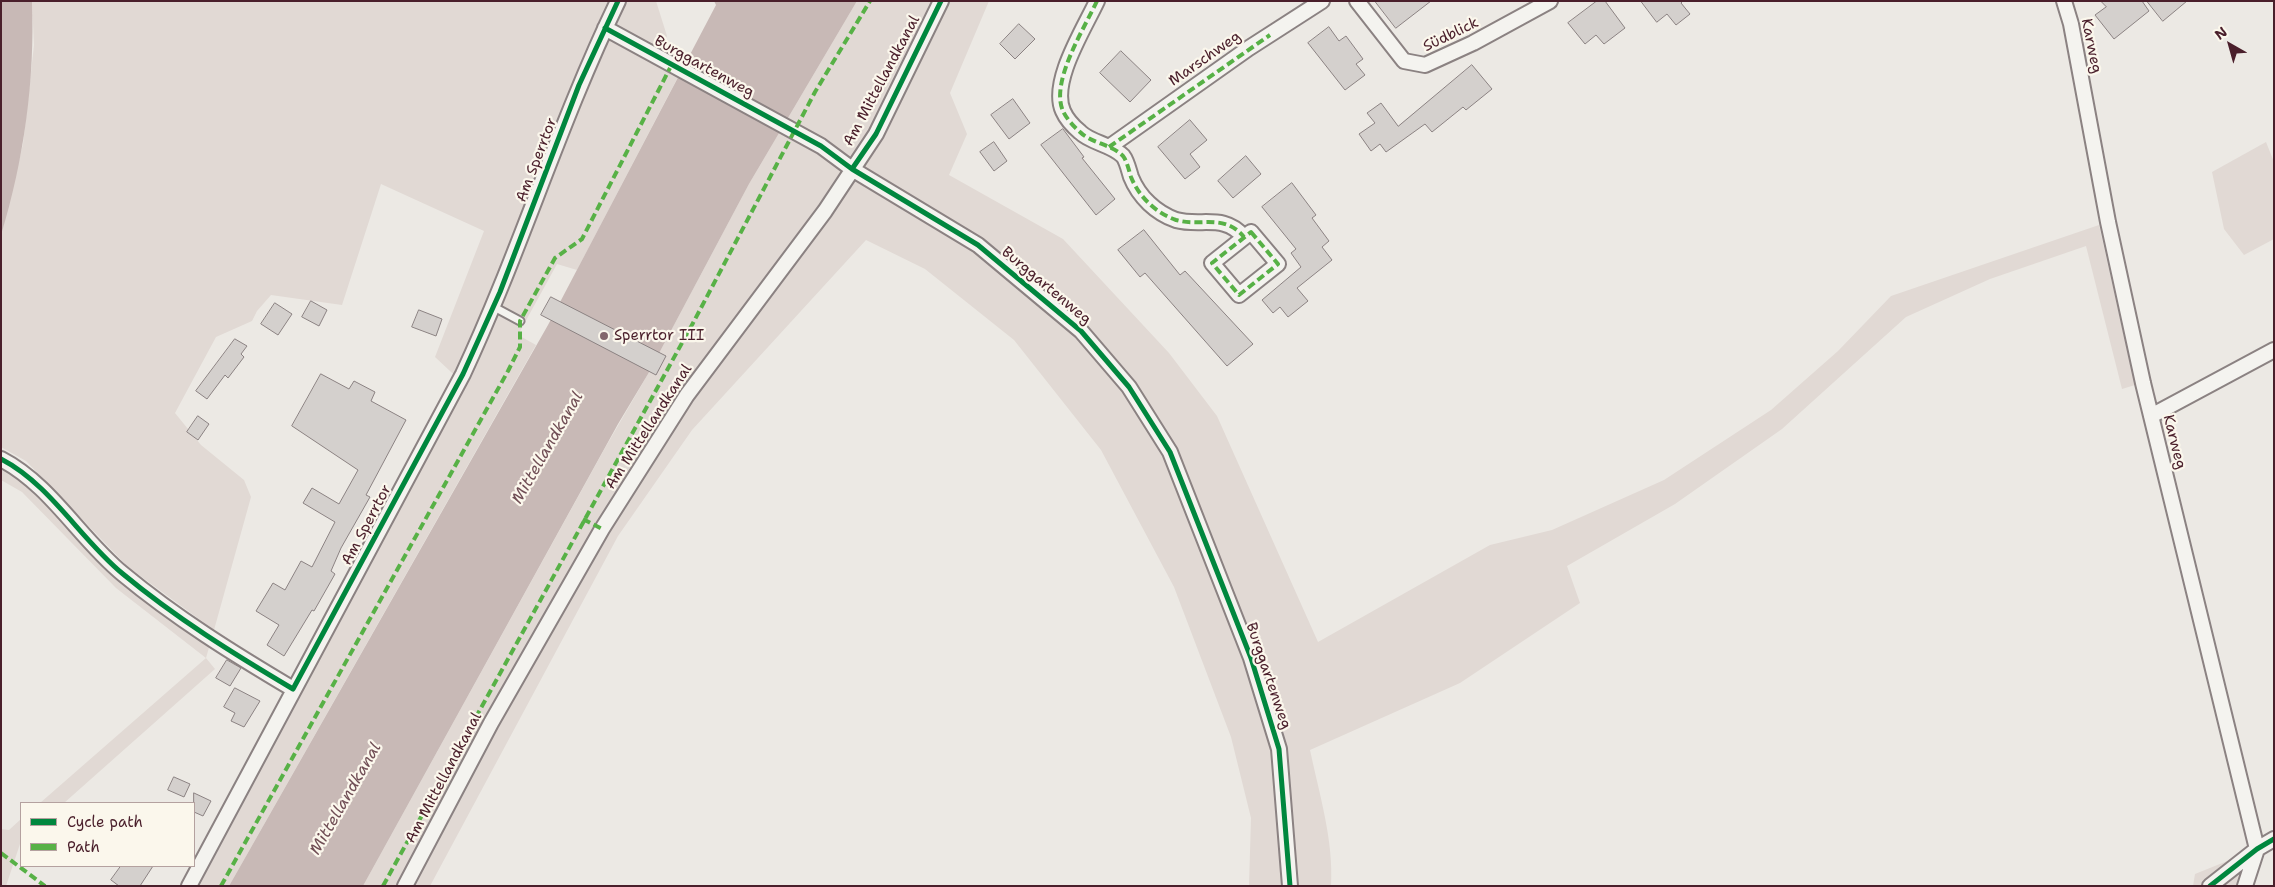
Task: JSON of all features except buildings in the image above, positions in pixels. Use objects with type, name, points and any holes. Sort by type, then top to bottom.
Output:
[{"type":"street","points":[[606,28],[618,1]]},
{"type":"street","name":"Am Mittellandkanal","points":[[404,886],[491,723],[602,529],[687,395],[825,211],[876,134],[923,42],[941,1]]},
{"type":"street","points":[[1097,1],[1059,87],[1063,111],[1081,134],[1109,147],[1124,157],[1136,189],[1154,209],[1177,220],[1215,221],[1237,228],[1244,236]]},
{"type":"street","name":"Marschweg","points":[[1109,147],[1249,48],[1322,1]]},
{"type":"street","name":"Südblick","points":[[1357,1],[1404,61],[1425,66],[1473,43],[1550,1]]},
{"type":"street","name":"Karweg","points":[[2064,1],[2071,24],[2108,222],[2151,416],[2257,849]]},
{"type":"street","name":"Burggartenweg","points":[[606,28],[821,146],[852,169],[978,245],[1081,331],[1129,387],[1170,452],[1251,658],[1279,749],[1290,886]]},
{"type":"street","name":"Am Sperrtor","points":[[189,886],[463,374],[494,307],[579,85],[606,28]]},
{"type":"street","points":[[1251,232],[1278,264],[1239,295],[1212,263],[1244,236],[1251,232]]},
{"type":"street","points":[[2151,416],[2274,350]]},
{"type":"street","points":[[1,459],[36,484],[121,573],[206,637],[293,689]]},
{"type":"street","points":[[2210,886],[2257,849],[2274,839]]},
{"type":"street","points":[[2245,886],[2257,849]]},
{"type":"lane","points":[[494,307],[520,321]]},
{"type":"shaded area","points":[[32,1],[656,1],[667,36],[657,61],[680,73],[577,270],[557,264],[518,335],[536,345],[229,886],[196,886],[465,385],[435,357],[484,231],[381,184],[342,305],[271,295],[257,311],[252,321],[216,337],[175,413],[201,445],[244,480],[251,497],[214,630],[128,567],[26,461],[1,447],[1,235],[23,144],[34,45]]},
{"type":"shaded area","points":[[857,1],[989,1],[950,93],[967,134],[949,175],[1063,239],[1169,353],[1217,416],[1318,642],[1490,545],[1552,530],[1664,480],[1771,410],[1838,351],[1891,296],[2099,225],[2135,385],[2122,389],[2086,246],[1990,279],[1906,317],[1782,429],[1675,504],[1567,566],[1580,603],[1460,683],[1310,750],[1328,835],[1331,886],[1249,886],[1251,818],[1231,737],[1174,587],[1101,450],[1014,340],[925,269],[866,240],[692,430],[618,536],[430,886],[363,886],[605,448],[648,374],[749,184]]},
{"type":"shaded area","points":[[2266,142],[2274,162],[2274,239],[2244,255],[2224,229],[2212,172]]},
{"type":"shaded area","points":[[1,464],[23,477],[210,644],[206,658],[116,588],[22,492],[1,480]]},
{"type":"shaded area","points":[[206,658],[215,669],[65,802],[41,802]]},
{"type":"shaded area","points":[[20,820],[20,844],[6,886],[1,886],[1,829],[9,830]]},
{"type":"shaded area","points":[[2257,849],[2245,886],[2193,886],[2195,874]]},
{"type":"water","points":[[1,1],[32,1],[32,60],[22,149],[1,235]]},
{"type":"water","name":"Mittellandkanal","points":[[714,1],[857,1],[749,184],[648,374],[618,424],[363,886],[229,886],[548,325],[716,5]]},
{"type":"marked path","points":[[383,886],[693,323],[815,92],[870,1]]},
{"type":"marked path","points":[[1097,1],[1077,40],[1065,71],[1060,99],[1066,117],[1085,136],[1113,149],[1123,156],[1134,184],[1143,198],[1155,209],[1169,217],[1185,222],[1212,222],[1228,225],[1244,237]]},
{"type":"marked path","points":[[1109,147],[1270,35]]},
{"type":"marked path","points":[[221,886],[508,371],[520,347],[520,321],[555,258],[582,239],[670,68]]},
{"type":"marked path","points":[[1251,232],[1278,264],[1239,295],[1212,263],[1251,232]]},
{"type":"marked path","points":[[583,519],[602,529]]},
{"type":"marked path","points":[[1,853],[45,886]]},
{"type":"cycle path","points":[[1,459],[35,483],[107,560],[143,590],[206,635],[293,689],[463,374],[500,292],[579,85],[618,1]]},
{"type":"cycle path","points":[[852,169],[876,134],[941,1]]},
{"type":"cycle path","points":[[605,28],[821,146],[852,169],[978,245],[1081,331],[1129,387],[1170,452],[1251,658],[1279,749],[1290,886]]},
{"type":"cycle path","points":[[2210,886],[2257,849],[2274,839]]},
{"type":"place","name":"Sperrtor III","points":[[604,336]]}]
